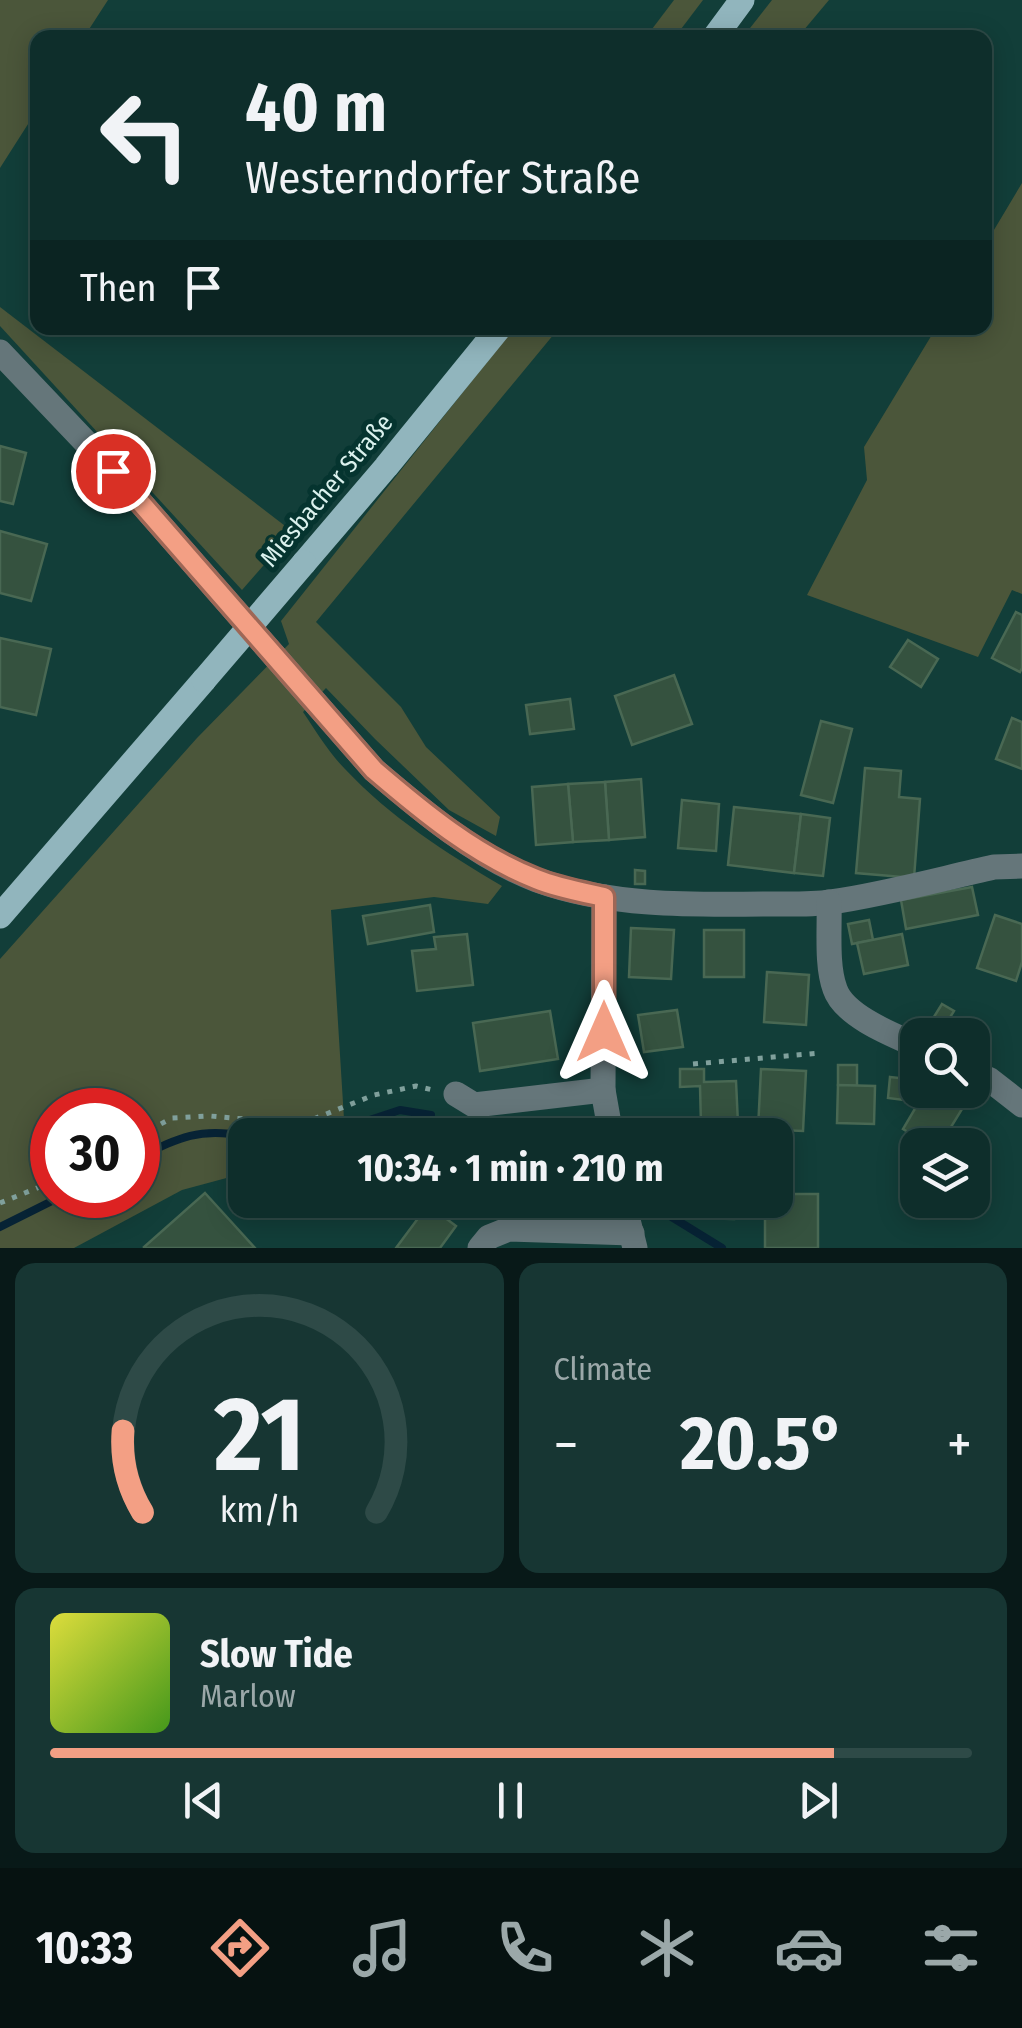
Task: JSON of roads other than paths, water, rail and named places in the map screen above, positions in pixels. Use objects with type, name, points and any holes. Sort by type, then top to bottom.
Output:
[{"type":"main road","points":[[720,30],[742,0]]},
{"type":"main road","name":"Miesbacher Straße","points":[[0,916],[386,467],[493,335]]},
{"type":"street","points":[[0,352],[113,471],[374,770],[456,836],[534,879],[604,897],[719,905],[828,902],[994,868],[1022,866]]},
{"type":"street","points":[[604,897],[603,1090],[608,1118]]},
{"type":"street","points":[[828,902],[836,994],[866,1022],[900,1038]]},
{"type":"street","points":[[990,1080],[1022,1105]]},
{"type":"street","points":[[456,1094],[474,1105],[603,1090]]},
{"type":"street","points":[[480,1248],[489,1237],[509,1230],[634,1241]]},
{"type":"waterway","points":[[376,1118],[400,1110],[431,1115]]},
{"type":"waterway","points":[[160,1147],[189,1136],[228,1134]]},
{"type":"waterway","points":[[0,1227],[30,1212]]},
{"type":"waterway","points":[[673,1218],[722,1248]]}]
